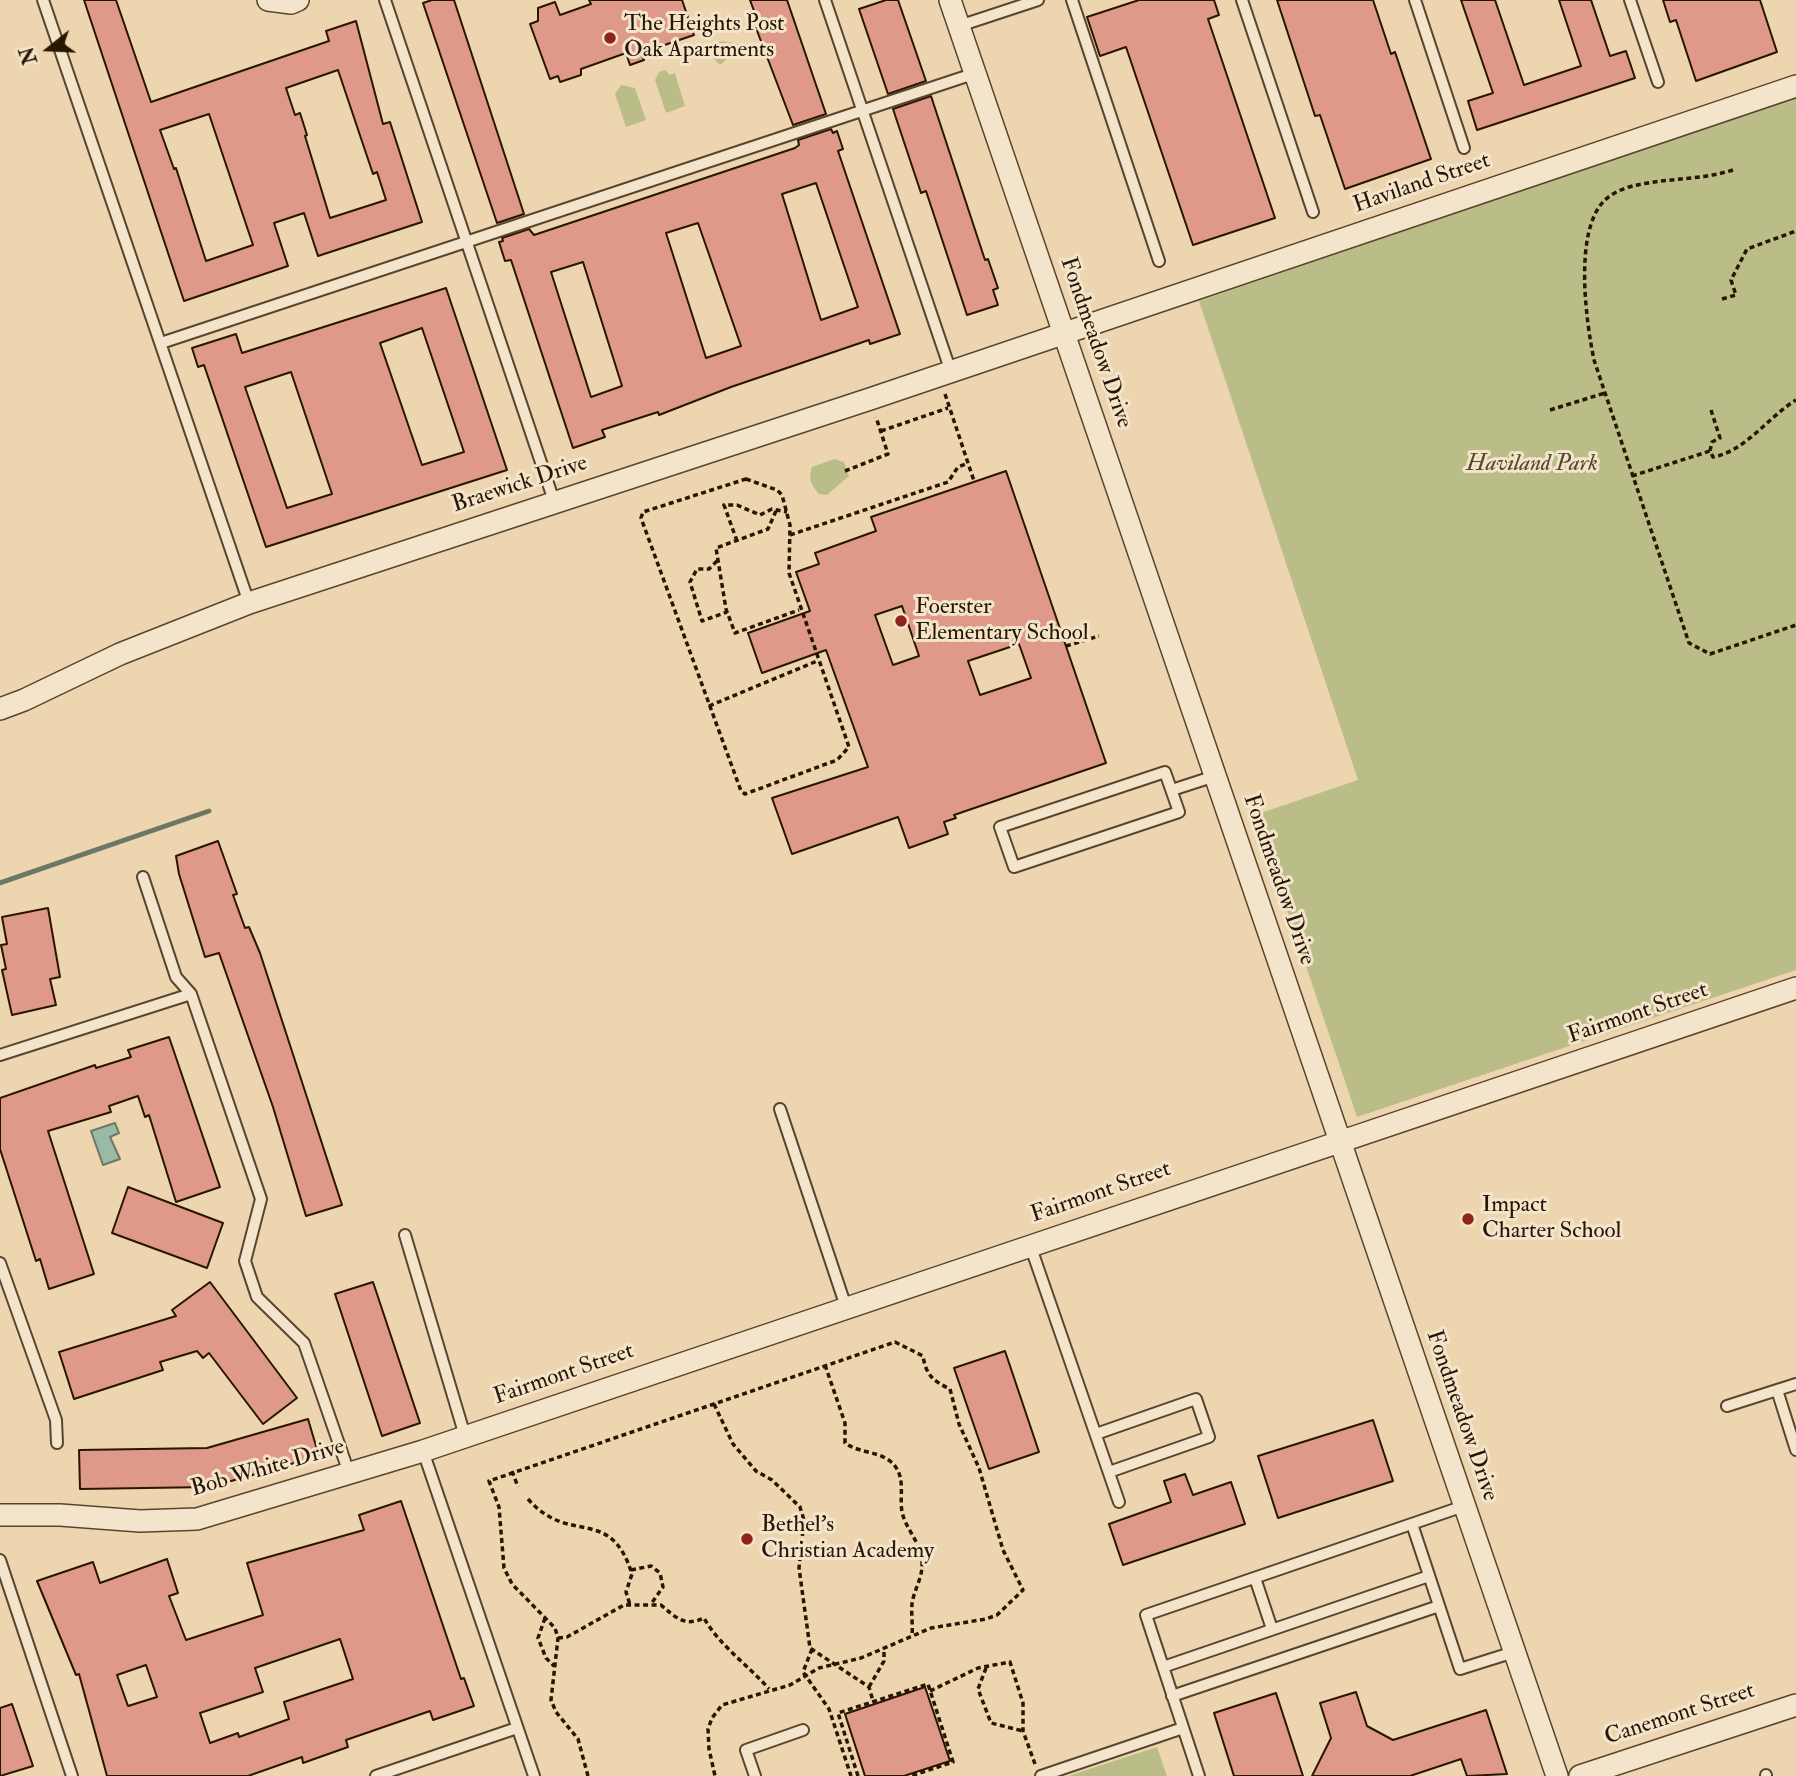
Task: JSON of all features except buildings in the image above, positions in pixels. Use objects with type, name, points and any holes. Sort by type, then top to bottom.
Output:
[{"type":"street","points":[[268,0],[290,3],[298,0]]},
{"type":"street","name":"Fondmeadow Drive","points":[[950,0],[1557,1776]]},
{"type":"street","name":"Haviland Street","points":[[1064,332],[1796,86]]},
{"type":"street","name":"Braewick Drive","points":[[0,709],[120,654],[249,603],[870,399],[1064,332]]},
{"type":"street","name":"Fairmont Street","points":[[423,1451],[1796,988]]},
{"type":"street","name":"Bob White Drive","points":[[0,1516],[60,1515],[140,1521],[197,1519],[423,1451]]},
{"type":"street","name":"Canemont Street","points":[[1580,1776],[1796,1704]]},
{"type":"lane","points":[[43,0],[249,603]]},
{"type":"lane","points":[[386,0],[554,501]]},
{"type":"lane","points":[[825,0],[863,111],[945,374]]},
{"type":"lane","points":[[959,26],[1038,0]]},
{"type":"lane","points":[[1072,0],[1159,261]]},
{"type":"lane","points":[[1242,0],[1313,212]]},
{"type":"lane","points":[[1415,0],[1464,148]]},
{"type":"lane","points":[[1630,0],[1658,82]]},
{"type":"lane","points":[[161,343],[976,73]]},
{"type":"lane","points":[[1165,772],[1172,790],[1179,812],[1014,867],[1000,827],[1165,772]]},
{"type":"lane","points":[[1172,790],[1215,776]]},
{"type":"lane","points":[[143,877],[176,976],[191,994],[261,1199],[245,1261],[257,1297],[304,1343],[349,1473]]},
{"type":"lane","points":[[0,1055],[191,994]]},
{"type":"lane","points":[[780,1109],[846,1307]]},
{"type":"lane","points":[[405,1235],[465,1437]]},
{"type":"lane","points":[[1030,1245],[1119,1502]]},
{"type":"lane","points":[[0,1263],[56,1420],[57,1444]]},
{"type":"lane","points":[[1727,1406],[1796,1384]]},
{"type":"lane","points":[[1777,1390],[1796,1450]]},
{"type":"lane","points":[[1096,1434],[1196,1399],[1209,1437],[1109,1472]]},
{"type":"lane","points":[[423,1451],[534,1776]]},
{"type":"lane","points":[[1199,1776],[1146,1615],[1464,1506]]},
{"type":"lane","points":[[1412,1524],[1460,1670],[1514,1651]]},
{"type":"lane","points":[[0,1560],[72,1776]]},
{"type":"lane","points":[[1163,1667],[1429,1576]]},
{"type":"lane","points":[[1255,1578],[1272,1629]]},
{"type":"lane","points":[[1172,1696],[1439,1606]]},
{"type":"lane","points":[[376,1776],[517,1728]]},
{"type":"lane","points":[[1040,1776],[1183,1728]]},
{"type":"lane","points":[[755,1776],[746,1750],[803,1730]]},
{"type":"path","points":[[1733,170],[1708,178],[1629,187],[1604,200],[1594,216],[1586,269],[1587,325],[1605,393],[1689,643],[1710,654],[1796,625]]},
{"type":"path","points":[[1722,299],[1736,295],[1731,280],[1747,248],[1796,231]]},
{"type":"path","points":[[945,374],[949,408],[974,481]]},
{"type":"path","points":[[1550,410],[1605,393]]},
{"type":"path","points":[[845,471],[888,454],[870,399]]},
{"type":"path","points":[[1711,410],[1720,438],[1712,443],[1710,451],[1713,457],[1726,454],[1796,400]]},
{"type":"path","points":[[881,431],[949,408]]},
{"type":"path","points":[[1632,476],[1710,451]]},
{"type":"path","points":[[790,535],[948,482],[958,467],[968,463]]},
{"type":"path","points":[[746,478],[777,490],[787,512],[790,535],[789,573],[799,610],[849,747],[837,760],[746,794],[741,791],[641,517],[643,512],[746,478]]},
{"type":"path","points":[[737,541],[724,505],[737,505],[760,515],[772,509],[787,512]]},
{"type":"path","points":[[776,511],[768,529],[716,548],[727,612],[735,633],[799,610]]},
{"type":"path","points":[[717,561],[709,569],[697,569],[690,582],[702,621],[727,612]]},
{"type":"path","points":[[1066,646],[1099,636]]},
{"type":"path","points":[[709,706],[818,661]]},
{"type":"path","points":[[588,1776],[578,1739],[556,1712],[551,1700],[558,1638],[555,1628],[512,1584],[504,1568],[499,1507],[489,1481],[895,1342],[923,1356],[926,1371],[934,1381],[950,1389],[959,1424],[979,1468],[1000,1539],[1023,1590],[997,1615],[931,1628],[861,1658],[834,1663],[790,1685],[722,1705],[708,1729],[715,1776]]},
{"type":"path","points":[[825,1365],[845,1423],[845,1443],[855,1450],[889,1461],[898,1471],[903,1486],[900,1500],[903,1516],[919,1544],[922,1561],[922,1577],[912,1604],[912,1636]]},
{"type":"path","points":[[714,1404],[733,1444],[756,1471],[772,1480],[800,1507],[804,1520],[799,1568],[812,1649],[803,1672],[829,1709],[851,1776]]},
{"type":"path","points":[[512,1471],[518,1487]]},
{"type":"path","points":[[528,1499],[555,1523],[605,1532],[617,1540],[631,1570],[626,1592],[630,1605]]},
{"type":"path","points":[[631,1570],[651,1566],[660,1573],[663,1587],[651,1604]]},
{"type":"path","points":[[558,1638],[567,1637],[604,1615],[630,1605],[661,1605],[680,1621],[692,1624],[705,1618],[711,1631],[747,1664],[769,1689]]},
{"type":"path","points":[[545,1618],[538,1637],[546,1658],[555,1667]]},
{"type":"path","points":[[869,1687],[884,1661],[884,1648]]},
{"type":"path","points":[[812,1649],[869,1687],[873,1701]]},
{"type":"path","points":[[930,1691],[978,1668],[1005,1660],[1010,1662],[1023,1703],[1023,1731],[1040,1776]]},
{"type":"path","points":[[986,1667],[978,1689],[990,1723],[1023,1731]]},
{"type":"path","points":[[858,1776],[838,1713],[928,1684],[953,1762],[911,1776]]},
{"type":"green space","points":[[722,41],[738,44],[739,48],[720,65],[706,51],[709,46]]},
{"type":"green space","points":[[665,70],[670,75],[675,73],[685,106],[666,113],[655,80],[659,72]]},
{"type":"green space","points":[[621,85],[635,88],[646,120],[626,127],[615,94]]},
{"type":"green space","name":"Haviland Park","points":[[1796,97],[1796,970],[1357,1117],[1255,815],[1358,780],[1199,301]]},
{"type":"green space","points":[[834,459],[844,462],[849,476],[827,495],[819,494],[811,481],[812,467]]},
{"type":"green space","points":[[1157,1747],[1167,1776],[1068,1776]]},
{"type":"shaded area","points":[[115,1123],[119,1133],[110,1137],[120,1159],[103,1165],[91,1131]]},
{"type":"waterway","points":[[0,883],[209,811]]},
{"type":"place","name":"The Heights Post Oak Apartments","points":[[610,38]]},
{"type":"place","name":"Foerster Elementary School","points":[[901,621]]},
{"type":"place","name":"Impact Charter School","points":[[1468,1219]]},
{"type":"place","name":"Bethel’s Christian Academy","points":[[747,1539]]}]
